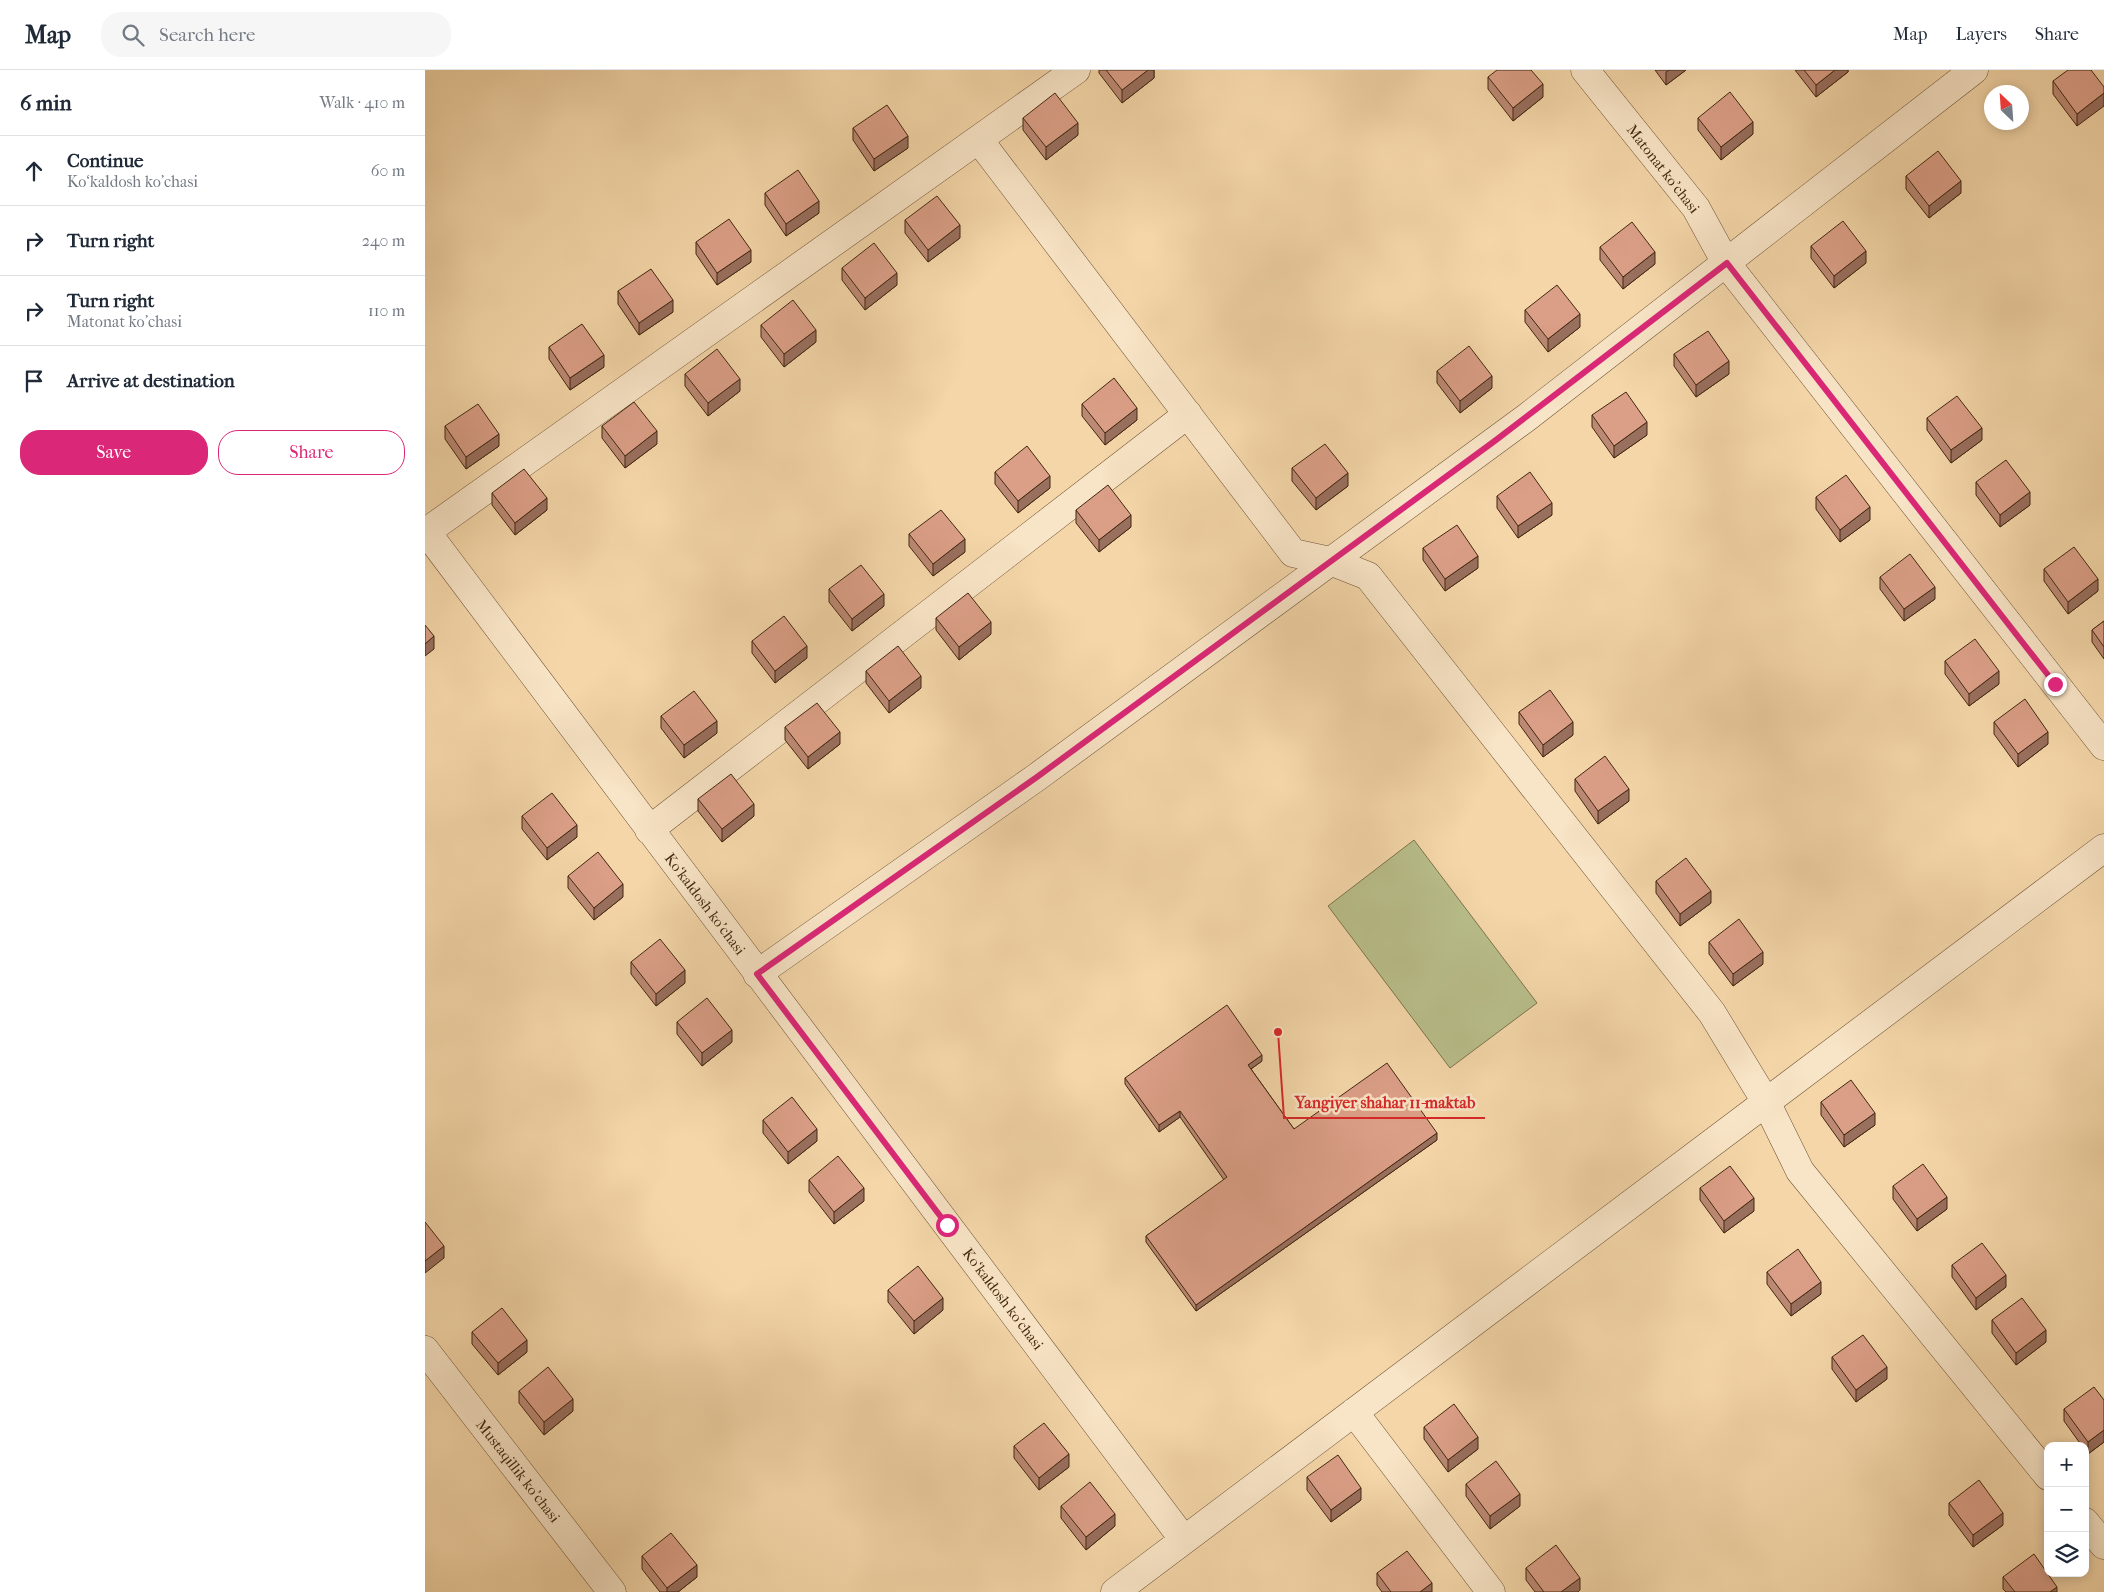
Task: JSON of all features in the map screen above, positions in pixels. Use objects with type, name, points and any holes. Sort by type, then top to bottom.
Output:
[{"type":"street","points":[[426,531],[1076,70]]},
{"type":"street","name":"Matonat ko'chasi","points":[[1585,70],[1696,208],[1727,263],[2104,746]]},
{"type":"street","points":[[757,974],[1037,777],[1526,418],[1974,70]]},
{"type":"street","points":[[979,140],[1293,553],[1330,562],[1368,576],[1712,1013],[1766,1102],[1800,1171],[2044,1471]]},
{"type":"street","points":[[649,830],[1188,414]]},
{"type":"street","name":"Ko‘kaldosh ko'chasi","points":[[426,531],[757,974],[1185,1540]]},
{"type":"street","points":[[1115,1592],[2104,848]]},
{"type":"street","name":"Mustaqillik ko'chasi","points":[[425,1350],[612,1592]]},
{"type":"street","points":[[1354,1412],[1491,1592]]},
{"type":"street","points":[[2089,1527],[2104,1545]]},
{"type":"green space","points":[[1414,840],[1537,1003],[1450,1068],[1328,906]]},
{"type":"building","points":[[1106,70],[1148,70],[1122,90]]},
{"type":"building","points":[[1497,70],[1531,70],[1543,84],[1513,108],[1488,77]]},
{"type":"building","points":[[1804,70],[1835,70],[1816,85]]},
{"type":"building","points":[[2068,70],[2091,70],[2104,87],[2104,93],[2077,114],[2053,81]]},
{"type":"building","points":[[1730,92],[1753,122],[1721,147],[1698,118]]},
{"type":"building","points":[[1055,93],[1078,123],[1046,147],[1023,118]]},
{"type":"building","points":[[887,105],[908,136],[874,159],[853,128]]},
{"type":"building","points":[[1938,151],[1961,181],[1929,206],[1906,176]]},
{"type":"building","points":[[798,170],[819,201],[786,224],[765,193]]},
{"type":"building","points":[[937,196],[960,225],[928,250],[905,220]]},
{"type":"building","points":[[729,219],[751,250],[717,273],[696,242]]},
{"type":"building","points":[[1843,221],[1866,251],[1834,276],[1811,246]]},
{"type":"building","points":[[1632,222],[1655,252],[1623,277],[1600,247]]},
{"type":"building","points":[[874,243],[897,273],[865,298],[842,268]]},
{"type":"building","points":[[651,269],[673,300],[639,323],[618,291]]},
{"type":"building","points":[[1557,285],[1580,314],[1548,339],[1525,310]]},
{"type":"building","points":[[793,300],[816,330],[784,354],[761,325]]},
{"type":"building","points":[[582,324],[604,355],[570,378],[549,347]]},
{"type":"building","points":[[1708,331],[1729,361],[1696,385],[1674,354]]},
{"type":"building","points":[[1469,346],[1492,376],[1460,401],[1437,371]]},
{"type":"building","points":[[717,349],[740,379],[708,403],[685,374]]},
{"type":"building","points":[[1114,378],[1137,408],[1105,433],[1082,404]]},
{"type":"building","points":[[1626,392],[1647,422],[1614,446],[1592,415]]},
{"type":"building","points":[[1957,396],[1982,428],[1951,450],[1927,418]]},
{"type":"building","points":[[634,402],[657,431],[625,456],[602,426]]},
{"type":"building","points":[[478,404],[499,434],[466,457],[445,426]]},
{"type":"building","points":[[1325,444],[1348,473],[1316,498],[1292,468]]},
{"type":"building","points":[[1027,446],[1050,476],[1018,501],[995,472]]},
{"type":"building","points":[[2006,460],[2030,492],[2000,515],[1976,482]]},
{"type":"building","points":[[524,469],[547,498],[515,523],[492,493]]},
{"type":"building","points":[[1530,472],[1552,503],[1518,526],[1497,496]]},
{"type":"building","points":[[1846,475],[1870,507],[1840,530],[1816,497]]},
{"type":"building","points":[[1108,485],[1131,515],[1099,540],[1076,510]]},
{"type":"building","points":[[941,510],[965,539],[933,564],[909,534]]},
{"type":"building","points":[[1457,525],[1478,556],[1445,579],[1423,548]]},
{"type":"building","points":[[2074,547],[2098,579],[2068,602],[2044,569]]},
{"type":"building","points":[[1910,554],[1935,587],[1904,609],[1880,577]]},
{"type":"building","points":[[861,565],[884,594],[852,619],[829,589]]},
{"type":"building","points":[[968,593],[991,622],[959,647],[936,618]]},
{"type":"building","points":[[784,616],[807,646],[775,671],[752,641]]},
{"type":"building","points":[[2104,621],[2104,647],[2092,630]]},
{"type":"building","points":[[425,625],[434,636],[425,644]]},
{"type":"building","points":[[1975,639],[1999,671],[1969,694],[1945,661]]},
{"type":"building","points":[[898,646],[921,676],[889,701],[866,671]]},
{"type":"building","points":[[1550,690],[1573,722],[1543,745],[1519,712]]},
{"type":"building","points":[[694,691],[717,721],[684,745],[661,716]]},
{"type":"building","points":[[2025,699],[2048,732],[2018,754],[1994,722]]},
{"type":"building","points":[[817,703],[840,732],[808,757],[785,727]]},
{"type":"building","points":[[1605,756],[1629,789],[1598,811],[1575,779]]},
{"type":"building","points":[[731,774],[754,804],[722,829],[698,799]]},
{"type":"building","points":[[552,793],[577,825],[547,848],[522,816]]},
{"type":"building","points":[[598,852],[623,884],[594,908],[568,876]]},
{"type":"building","points":[[1686,858],[1711,891],[1680,914],[1656,881]]},
{"type":"building","points":[[1739,919],[1763,952],[1733,974],[1709,942]]},
{"type":"building","points":[[660,939],[685,970],[656,994],[631,962]]},
{"type":"building","points":[[707,998],[732,1030],[702,1053],[677,1022]]},
{"type":"building","points":[[1227,1005],[1262,1055],[1248,1065],[1294,1129],[1387,1063],[1437,1133],[1196,1305],[1146,1236],[1227,1177],[1180,1111],[1159,1125],[1125,1078]]},
{"type":"building","points":[[1851,1080],[1875,1113],[1844,1135],[1821,1102]]},
{"type":"building","points":[[792,1097],[817,1129],[788,1152],[763,1120]]},
{"type":"building","points":[[838,1156],[864,1188],[834,1212],[809,1180]]},
{"type":"building","points":[[1923,1164],[1947,1197],[1917,1219],[1893,1186]]},
{"type":"building","points":[[1730,1166],[1754,1198],[1724,1221],[1700,1188]]},
{"type":"building","points":[[425,1222],[444,1246],[425,1261]]},
{"type":"building","points":[[1982,1243],[2006,1275],[1976,1298],[1952,1265]]},
{"type":"building","points":[[1798,1249],[1821,1282],[1791,1304],[1767,1272]]},
{"type":"building","points":[[918,1266],[943,1298],[914,1321],[888,1290]]},
{"type":"building","points":[[2022,1298],[2046,1330],[2016,1353],[1992,1320]]},
{"type":"building","points":[[502,1308],[527,1340],[498,1363],[472,1332]]},
{"type":"building","points":[[1863,1335],[1887,1367],[1856,1390],[1832,1357]]},
{"type":"building","points":[[548,1367],[573,1399],[544,1422],[519,1391]]},
{"type":"building","points":[[2094,1387],[2104,1400],[2104,1430],[2088,1442],[2064,1409]]},
{"type":"building","points":[[1454,1404],[1478,1437],[1448,1460],[1424,1427]]},
{"type":"building","points":[[1044,1423],[1069,1454],[1039,1478],[1014,1446]]},
{"type":"building","points":[[1338,1455],[1361,1488],[1331,1510],[1307,1477]]},
{"type":"building","points":[[1496,1461],[1520,1494],[1490,1516],[1466,1484]]},
{"type":"building","points":[[1979,1480],[2003,1513],[1973,1535],[1949,1503]]},
{"type":"building","points":[[1090,1482],[1115,1514],[1086,1537],[1061,1506]]},
{"type":"building","points":[[671,1533],[697,1565],[667,1588],[642,1556]]},
{"type":"building","points":[[1556,1545],[1580,1578],[1561,1592],[1544,1592],[1526,1568]]},
{"type":"building","points":[[1407,1551],[1432,1583],[1420,1592],[1391,1592],[1377,1573]]},
{"type":"building","points":[[2034,1554],[2044,1568],[2044,1577],[2050,1577],[2057,1587],[2050,1592],[2015,1592],[2003,1577]]},
{"type":"place","name":"Yangiyer shahar 11-maktab","points":[[1278,1032]]},
{"type":"route","points":[[947,1225],[757,974],[1037,777],[1526,418],[1727,263],[2055,684]]}]
